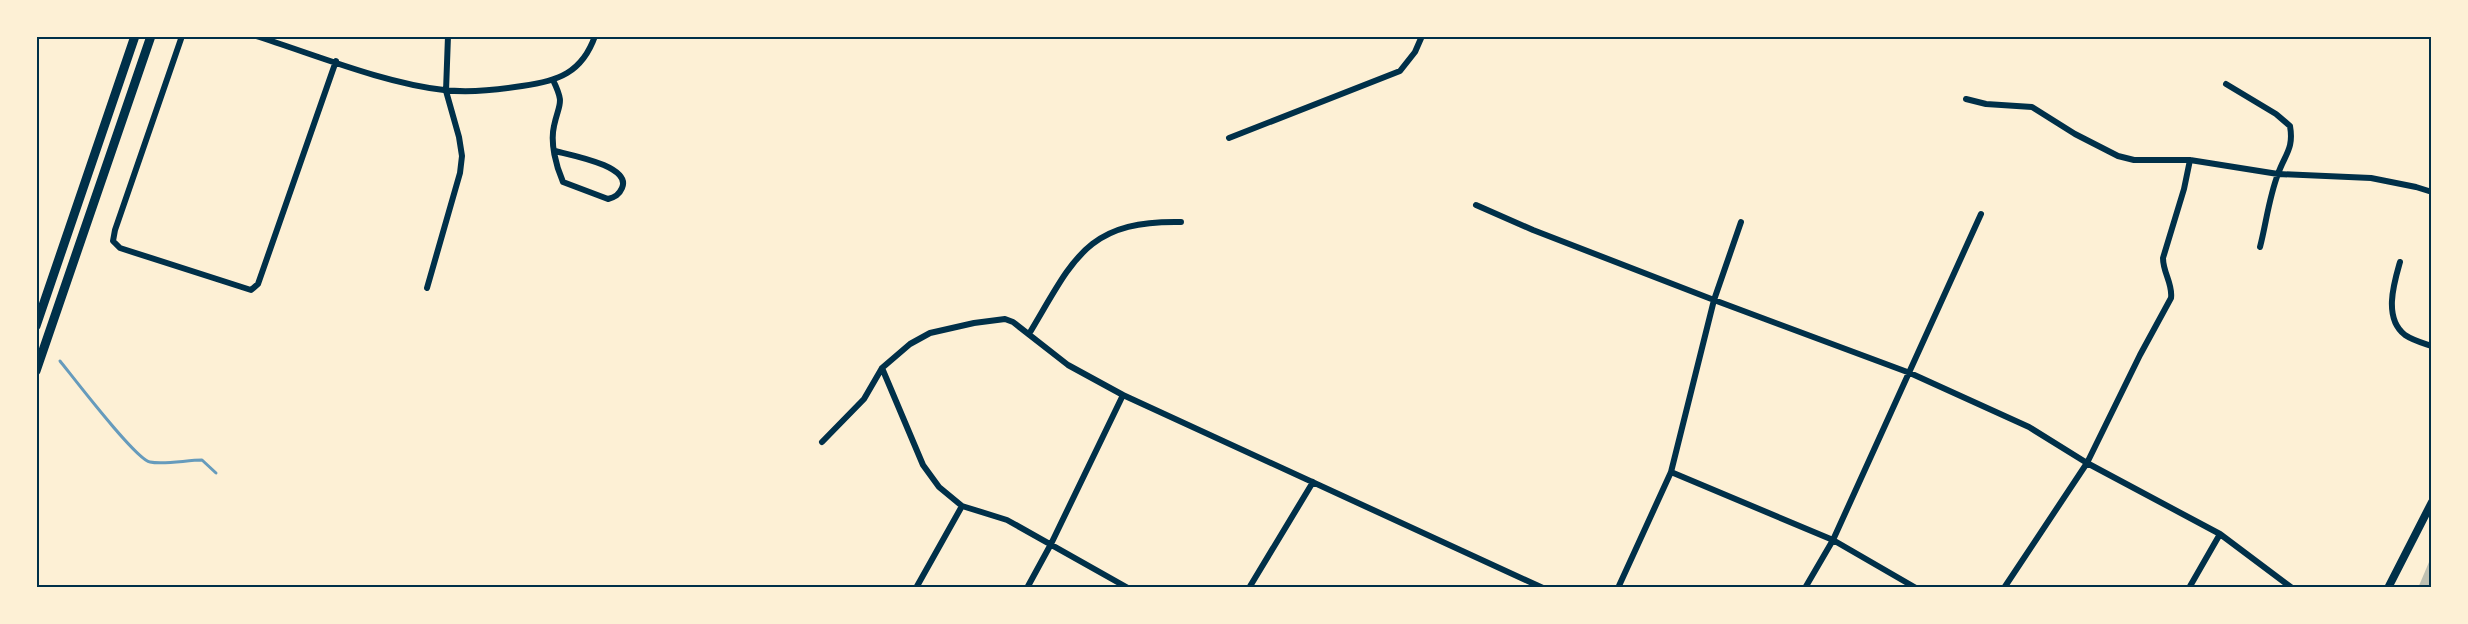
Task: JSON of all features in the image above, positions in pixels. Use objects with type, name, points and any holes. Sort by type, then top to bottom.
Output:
[{"type":"main road","points":[[36,324],[135,36]]},
{"type":"main road","points":[[36,371],[151,36]]},
{"type":"street","points":[[182,36],[118,219],[113,241],[120,248],[246,290],[254,289],[258,284],[336,61]]},
{"type":"street","points":[[256,36],[397,81],[446,91],[501,89],[564,76],[580,65],[596,36]]},
{"type":"street","points":[[427,288],[460,173],[462,156],[446,91],[448,36]]},
{"type":"street","points":[[1228,138],[1400,72],[1415,52],[1422,36]]},
{"type":"street","points":[[553,80],[561,96],[552,140],[561,178],[567,185],[608,200],[621,191],[623,179],[614,169],[555,151]]},
{"type":"street","points":[[2226,84],[2276,114],[2290,126],[2292,142],[2278,174],[2260,248]]},
{"type":"street","points":[[1966,99],[1986,104],[2031,106],[2075,134],[2118,156],[2134,160],[2190,160],[2278,174],[2371,178],[2432,192]]},
{"type":"street","points":[[2004,588],[2087,463],[2171,298],[2172,290],[2163,267],[2163,258],[2184,189],[2190,160]]},
{"type":"street","points":[[1476,205],[1533,230],[1910,373],[2029,427],[2087,463],[2220,534],[2292,588]]},
{"type":"street","points":[[1805,588],[1833,540],[1981,214]]},
{"type":"street","points":[[1029,333],[1071,264],[1091,244],[1108,233],[1138,225],[1156,221],[1181,222]]},
{"type":"street","points":[[1618,588],[1671,472],[1714,300],[1741,222]]},
{"type":"street","points":[[2400,261],[2392,290],[2393,316],[2402,333],[2432,346]]},
{"type":"street","points":[[822,442],[864,399],[882,368],[910,344],[930,333],[1005,319],[1029,333],[1068,365],[1123,395],[1543,588]]},
{"type":"street","points":[[882,368],[923,465],[939,487],[962,506],[1007,520],[1128,588]]},
{"type":"street","points":[[1027,588],[1051,544],[1123,395]]},
{"type":"street","points":[[1671,472],[1833,540],[1916,588]]},
{"type":"street","points":[[1249,588],[1313,482]]},
{"type":"street","points":[[2388,588],[2432,502]]},
{"type":"street","points":[[916,588],[962,506]]},
{"type":"street","points":[[2189,588],[2220,534]]},
{"type":"building","points":[[2432,555],[2432,588],[2418,588]]},
{"type":"waterway","points":[[60,361],[119,433],[143,458],[156,463],[202,460],[216,473]]}]
